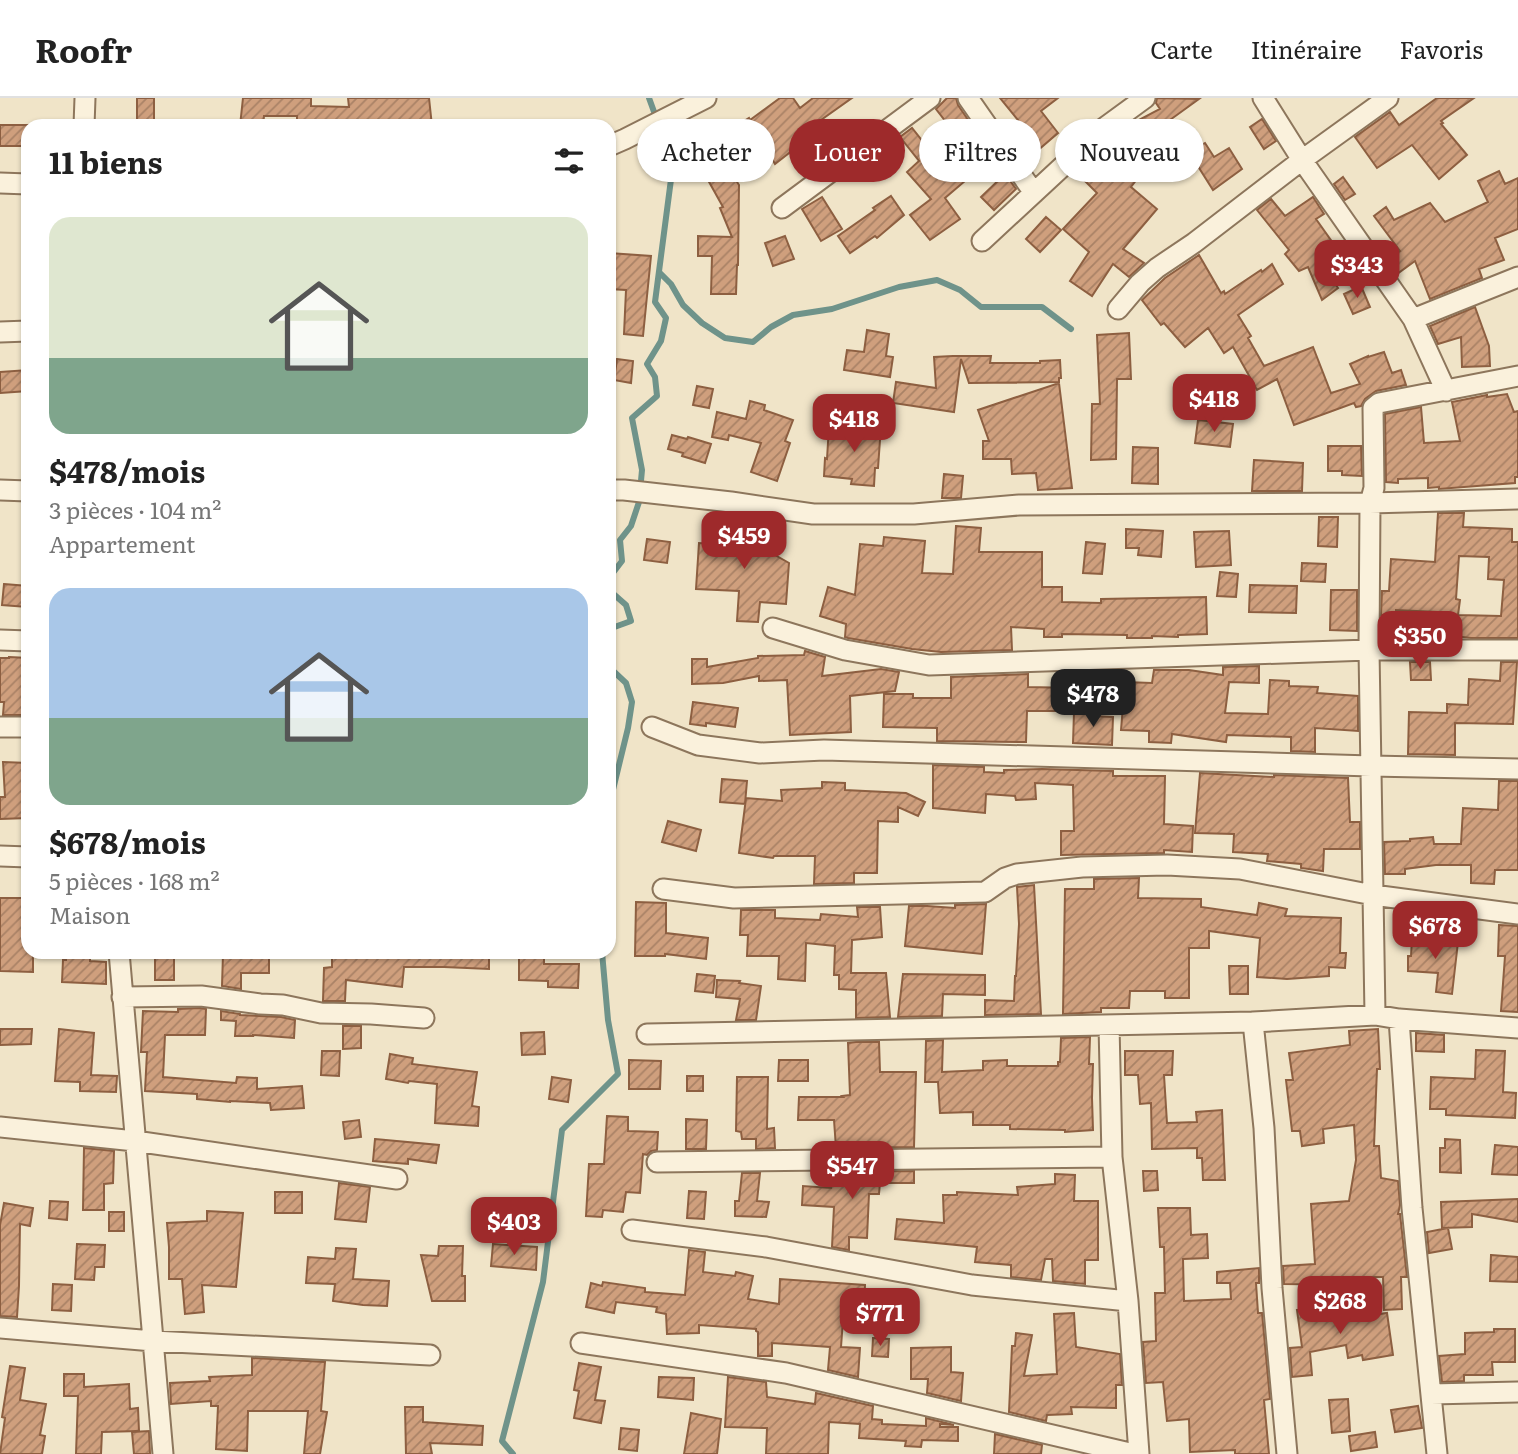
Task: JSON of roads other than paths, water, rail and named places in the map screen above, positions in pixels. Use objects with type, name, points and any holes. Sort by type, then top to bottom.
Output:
[{"type":"street","points":[[84,119],[85,98]]},
{"type":"street","points":[[616,143],[706,98]]},
{"type":"street","points":[[782,208],[930,98]]},
{"type":"street","points":[[968,98],[1034,193]]},
{"type":"street","points":[[982,241],[1104,128],[1145,98]]},
{"type":"street","points":[[1263,98],[1302,160],[1413,319],[1446,391]]},
{"type":"street","points":[[1118,309],[1140,282],[1157,268],[1388,98]]},
{"type":"street","points":[[0,183],[21,184]]},
{"type":"street","points":[[1413,319],[1518,277]]},
{"type":"street","points":[[0,332],[21,331]]},
{"type":"street","points":[[1375,1015],[1369,650],[1370,503],[1374,488],[1373,408],[1379,403],[1518,376]]},
{"type":"street","points":[[0,490],[21,491]]},
{"type":"street","points":[[617,490],[813,514],[914,514],[1018,505],[1370,503],[1518,499]]},
{"type":"street","points":[[773,628],[845,650],[929,665],[1369,650],[1518,650]]},
{"type":"street","points":[[0,640],[21,641]]},
{"type":"street","points":[[0,727],[21,727]]},
{"type":"street","points":[[652,727],[698,745],[760,753],[824,750],[1518,769]]},
{"type":"street","points":[[0,856],[21,857]]},
{"type":"street","points":[[663,889],[734,898],[985,892],[1005,878],[1017,874],[1082,867],[1167,866],[1240,869],[1373,895],[1518,914]]},
{"type":"street","points":[[119,959],[163,1454]]},
{"type":"street","points":[[122,997],[201,996],[283,1005],[321,1013],[424,1018]]},
{"type":"street","points":[[647,1034],[1253,1023],[1375,1015],[1518,1028]]},
{"type":"street","points":[[1399,1019],[1412,1208],[1437,1454]]},
{"type":"street","points":[[1253,1023],[1264,1128],[1273,1301],[1287,1454]]},
{"type":"street","points":[[581,1343],[786,1373],[1136,1454],[1128,1301],[1112,1157],[1109,1025]]},
{"type":"street","points":[[0,1127],[135,1141],[397,1179]]},
{"type":"street","points":[[657,1162],[1112,1157]]},
{"type":"street","points":[[632,1230],[766,1247],[972,1285],[1128,1301]]},
{"type":"street","points":[[0,1328],[153,1341],[429,1355]]},
{"type":"street","points":[[1430,1394],[1518,1392]]},
{"type":"waterway","points":[[616,569],[622,561],[620,540],[631,526],[639,502],[642,470],[632,418],[657,396],[655,377],[647,364],[661,341],[666,318],[655,302],[673,164],[649,98]]},
{"type":"waterway","points":[[659,272],[671,284],[683,305],[702,323],[725,338],[753,342],[771,327],[793,315],[832,309],[899,287],[937,280],[960,290],[981,307],[1042,307],[1071,329]]},
{"type":"waterway","points":[[616,596],[626,605],[631,621],[616,626]]},
{"type":"waterway","points":[[616,674],[626,683],[632,702],[616,777]]},
{"type":"waterway","points":[[513,1454],[502,1441],[543,1282],[562,1130],[618,1074],[608,1020],[603,959]]}]
